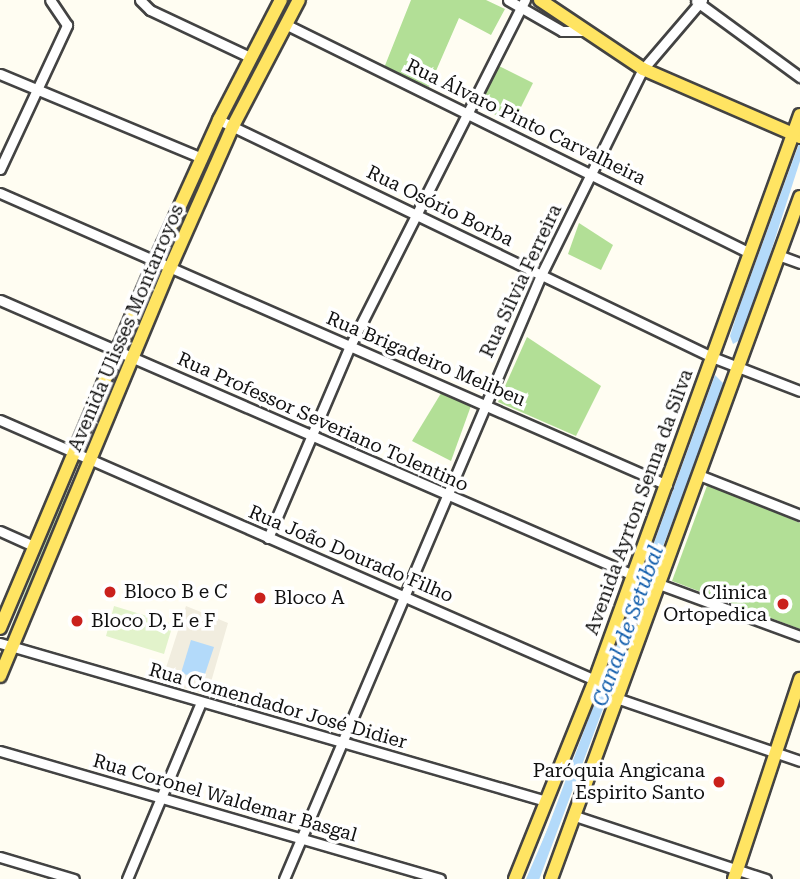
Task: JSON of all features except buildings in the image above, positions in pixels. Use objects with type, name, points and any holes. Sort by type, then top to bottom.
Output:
[{"type":"main road","name":"Avenida Ulisses Montarroyos","points":[[0,628],[156,259],[219,120],[281,0]]},
{"type":"main road","name":"Avenida Ulisses Montarroyos","points":[[0,676],[6,645],[92,461],[171,266],[233,126],[299,0]]},
{"type":"main road","points":[[540,0],[643,69],[797,136]]},
{"type":"main road","name":"Avenida Ayrton Senna da Silva","points":[[515,879],[595,680],[750,253],[797,136],[800,115]]},
{"type":"main road","points":[[551,879],[619,699],[800,197]]},
{"type":"main road","points":[[735,874],[800,679]]},
{"type":"street","points":[[0,169],[67,25],[50,0]]},
{"type":"street","points":[[139,0],[150,10],[250,57]]},
{"type":"street","points":[[508,0],[523,3],[562,31],[586,31]]},
{"type":"street","points":[[698,1],[800,77]]},
{"type":"street","name":"Rua Sílvia Ferreira","points":[[284,879],[541,275],[643,69],[698,1]]},
{"type":"street","points":[[268,538],[350,346],[523,3]]},
{"type":"street","name":"Rua Álvaro Pinto Carvalheira","points":[[285,24],[750,253]]},
{"type":"street","points":[[0,74],[202,158]]},
{"type":"street","name":"Rua Osório Borba","points":[[219,120],[712,357],[800,391]]},
{"type":"street","name":"Rua Brigadeiro Melibeu","points":[[0,193],[485,403],[667,485]]},
{"type":"street","points":[[778,255],[800,263]]},
{"type":"street","name":"Rua Professor Severiano Tolentino","points":[[0,300],[634,575]]},
{"type":"street","name":"Rua João Dourado Filho","points":[[0,420],[268,538],[404,594],[595,680]]},
{"type":"street","points":[[699,475],[800,515]]},
{"type":"street","points":[[0,531],[34,545]]},
{"type":"street","points":[[659,584],[800,636]]},
{"type":"street","name":"Rua Comendador José Didier","points":[[6,645],[546,802]]},
{"type":"street","points":[[619,699],[800,761]]},
{"type":"street","points":[[127,879],[201,702]]},
{"type":"street","name":"Rua Coronel Waldemar Basgal","points":[[0,751],[440,879]]},
{"type":"street","points":[[575,816],[735,874],[766,879]]},
{"type":"street","points":[[0,857],[74,879]]},
{"type":"green space","points":[[411,0],[486,0],[505,9],[491,35],[459,18],[429,87],[384,68]]},
{"type":"green space","points":[[499,66],[533,83],[513,123],[479,107]]},
{"type":"green space","points":[[579,223],[613,245],[601,270],[568,254]]},
{"type":"green space","points":[[527,337],[601,386],[576,436],[498,402]]},
{"type":"green space","points":[[443,390],[472,403],[451,461],[412,441]]},
{"type":"green space","points":[[80,465],[13,631],[8,634],[56,514]]},
{"type":"green space","points":[[708,483],[800,523],[800,629],[672,581]]},
{"type":"green space","points":[[114,606],[173,624],[164,654],[106,636]]},
{"type":"shaded area","points":[[186,606],[228,623],[209,689],[204,687],[202,693],[167,683],[163,677]]},
{"type":"water","points":[[800,141],[800,161],[765,270],[740,340],[733,344],[730,336],[739,308]]},
{"type":"water","points":[[715,375],[724,384],[706,436],[533,879],[526,879],[564,791]]},
{"type":"water","points":[[191,640],[214,647],[203,680],[181,673]]},
{"type":"waterway","name":"Canal de Setúbal","points":[[534,879],[610,676]]},
{"type":"place","name":"Bloco B e C","points":[[110,592]]},
{"type":"place","name":"Bloco A","points":[[260,598]]},
{"type":"place","name":"Clinica Ortopedica","points":[[783,604]]},
{"type":"place","name":"Bloco D, E e F","points":[[77,621]]},
{"type":"place","name":"Paróquia Angicana Espirito Santo","points":[[719,782]]}]
